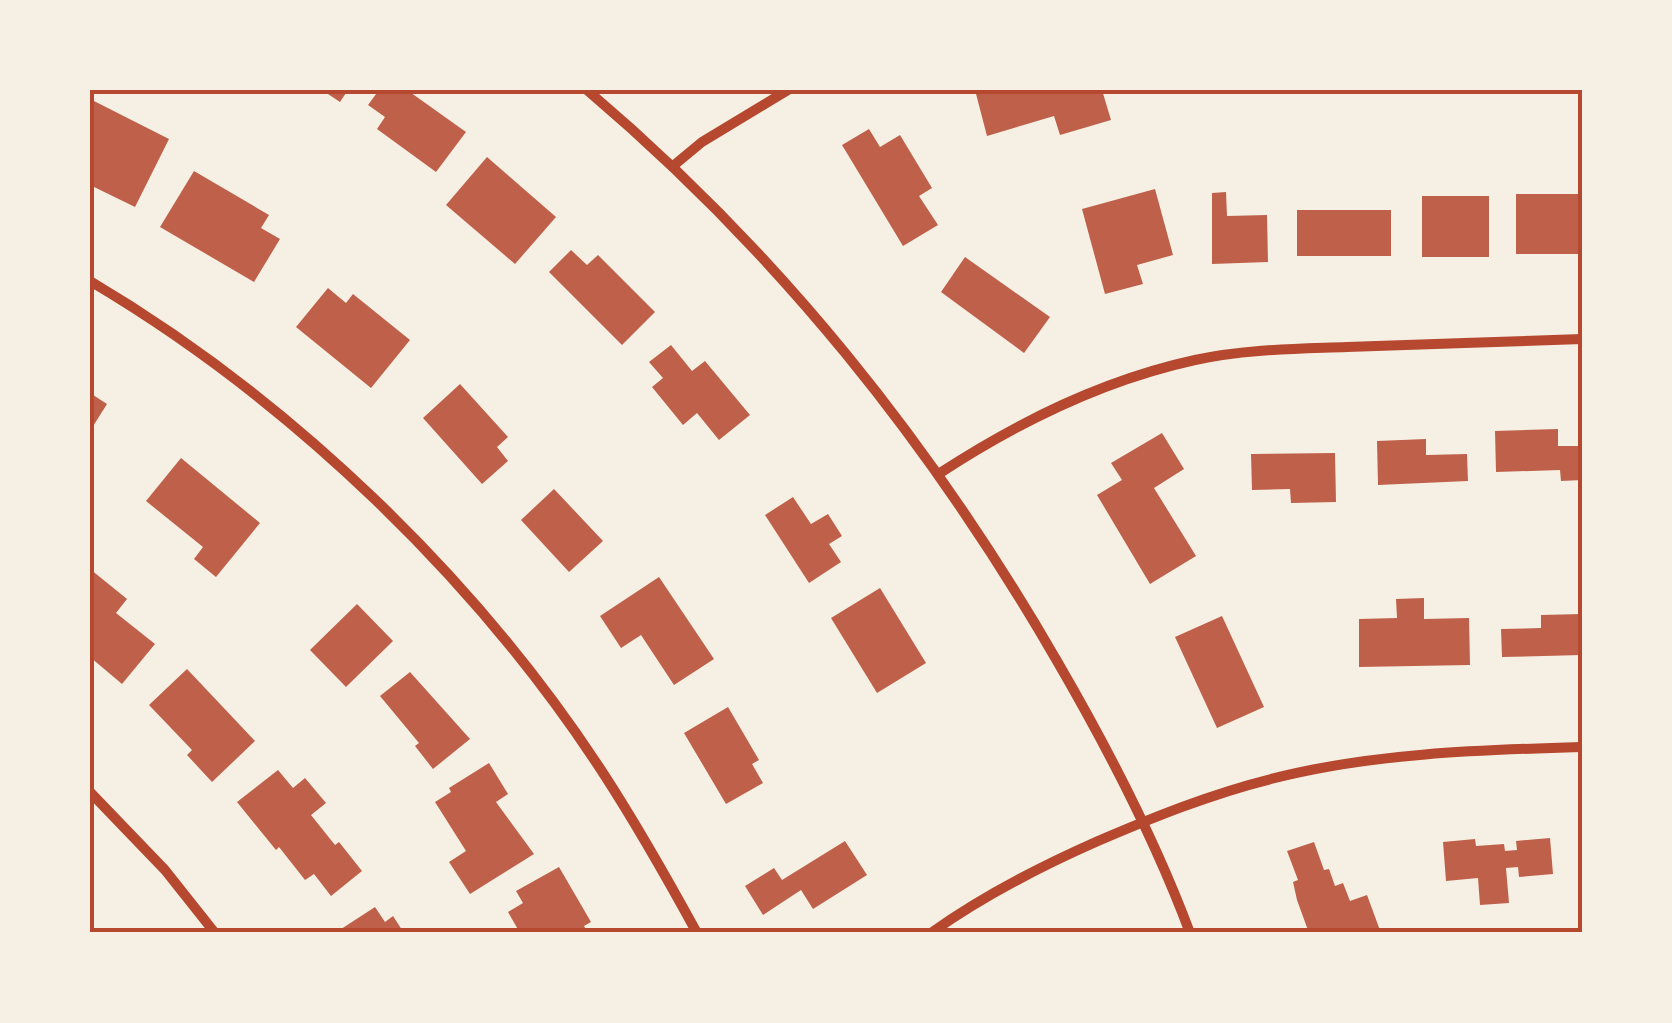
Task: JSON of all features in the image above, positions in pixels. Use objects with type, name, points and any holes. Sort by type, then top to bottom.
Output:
[{"type":"street","points":[[587,90],[673,166],[797,294],[940,473],[1070,682],[1118,772],[1190,933]]},
{"type":"street","points":[[673,166],[702,142],[788,90]]},
{"type":"street","points":[[90,281],[191,348],[265,405],[362,486],[436,564],[530,672],[574,732],[614,791],[697,933]]},
{"type":"street","points":[[940,473],[1028,421],[1098,390],[1194,360],[1271,350],[1582,340]]},
{"type":"street","points":[[931,933],[1010,882],[1141,823],[1228,791],[1323,768],[1457,752],[1582,747]]},
{"type":"street","points":[[90,792],[164,870],[215,933]]},
{"type":"building","points":[[322,90],[348,90],[340,102]]},
{"type":"building","points":[[379,90],[407,90],[466,132],[436,172],[377,129],[385,117],[368,105]]},
{"type":"building","points":[[975,90],[1102,90],[1111,120],[1060,135],[1054,116],[987,136]]},
{"type":"building","points":[[90,99],[169,139],[135,207],[90,185]]},
{"type":"building","points":[[869,129],[880,147],[900,135],[932,188],[919,196],[938,225],[903,246],[842,145]]},
{"type":"building","points":[[487,157],[556,217],[515,264],[446,205]]},
{"type":"building","points":[[194,171],[269,215],[261,228],[280,239],[254,282],[160,227]]},
{"type":"building","points":[[1155,189],[1173,255],[1137,265],[1143,284],[1105,294],[1082,209]]},
{"type":"building","points":[[1226,192],[1227,216],[1267,215],[1268,262],[1212,264],[1212,193]]},
{"type":"building","points":[[1516,194],[1582,194],[1582,254],[1516,254]]},
{"type":"building","points":[[1422,196],[1489,196],[1489,257],[1422,257]]},
{"type":"building","points":[[1297,210],[1391,210],[1391,256],[1297,256]]},
{"type":"building","points":[[571,250],[587,265],[598,255],[655,312],[622,345],[549,272]]},
{"type":"building","points":[[965,257],[1050,317],[1024,353],[941,292]]},
{"type":"building","points":[[328,288],[346,303],[353,294],[410,340],[371,388],[296,327]]},
{"type":"building","points":[[671,345],[692,371],[705,361],[750,415],[719,440],[697,413],[683,425],[652,387],[663,378],[649,362]]},
{"type":"building","points":[[460,384],[508,437],[497,447],[508,461],[482,484],[423,418]]},
{"type":"building","points":[[90,393],[107,404],[90,431]]},
{"type":"building","points":[[1558,429],[1558,446],[1582,446],[1582,480],[1561,481],[1560,470],[1496,472],[1495,431]]},
{"type":"building","points":[[1162,433],[1184,469],[1154,488],[1196,556],[1150,584],[1097,495],[1122,480],[1111,463]]},
{"type":"building","points":[[1426,439],[1426,455],[1467,454],[1468,481],[1378,485],[1377,441]]},
{"type":"building","points":[[1335,453],[1336,502],[1291,503],[1290,489],[1252,490],[1251,454]]},
{"type":"building","points":[[181,458],[260,523],[216,577],[194,559],[203,547],[146,501]]},
{"type":"building","points":[[554,489],[603,541],[569,572],[521,520]]},
{"type":"building","points":[[793,497],[811,524],[828,514],[842,536],[829,544],[841,562],[809,583],[765,515]]},
{"type":"building","points":[[90,569],[127,599],[116,613],[155,644],[122,684],[90,657]]},
{"type":"building","points":[[659,577],[714,659],[674,685],[641,635],[621,648],[600,616]]},
{"type":"building","points":[[880,588],[926,663],[877,693],[831,618]]},
{"type":"building","points":[[1424,598],[1424,619],[1469,618],[1470,665],[1359,667],[1359,619],[1397,618],[1396,599]]},
{"type":"building","points":[[357,604],[393,641],[346,687],[310,650]]},
{"type":"building","points":[[1582,614],[1582,655],[1502,657],[1501,629],[1541,628],[1541,615]]},
{"type":"building","points":[[1222,616],[1264,707],[1217,728],[1175,637]]},
{"type":"building","points":[[187,669],[255,741],[212,782],[187,755],[192,750],[149,705]]},
{"type":"building","points":[[410,672],[470,739],[433,769],[415,746],[419,743],[380,696]]},
{"type":"building","points":[[728,707],[759,760],[752,764],[763,783],[726,804],[684,733]]},
{"type":"building","points":[[489,763],[508,794],[496,802],[534,854],[470,894],[449,862],[466,851],[435,802],[451,792],[449,788]]},
{"type":"building","points":[[278,770],[293,788],[305,778],[326,803],[311,815],[362,871],[331,896],[314,874],[305,880],[237,802]]},
{"type":"building","points":[[1550,838],[1553,874],[1519,877],[1518,867],[1506,868],[1509,903],[1480,905],[1478,878],[1446,881],[1443,842],[1475,839],[1476,846],[1504,844],[1505,851],[1517,850],[1516,841]]},
{"type":"building","points":[[845,841],[867,875],[813,909],[801,890],[763,915],[745,886],[774,868],[782,880]]},
{"type":"building","points":[[1314,842],[1324,870],[1329,869],[1335,886],[1343,883],[1350,901],[1367,895],[1381,933],[1309,933],[1293,882],[1298,880],[1287,851]]},
{"type":"building","points":[[559,867],[591,922],[584,926],[588,933],[520,933],[508,912],[523,903],[516,891]]},
{"type":"building","points":[[375,907],[385,922],[393,916],[404,933],[335,933]]}]
